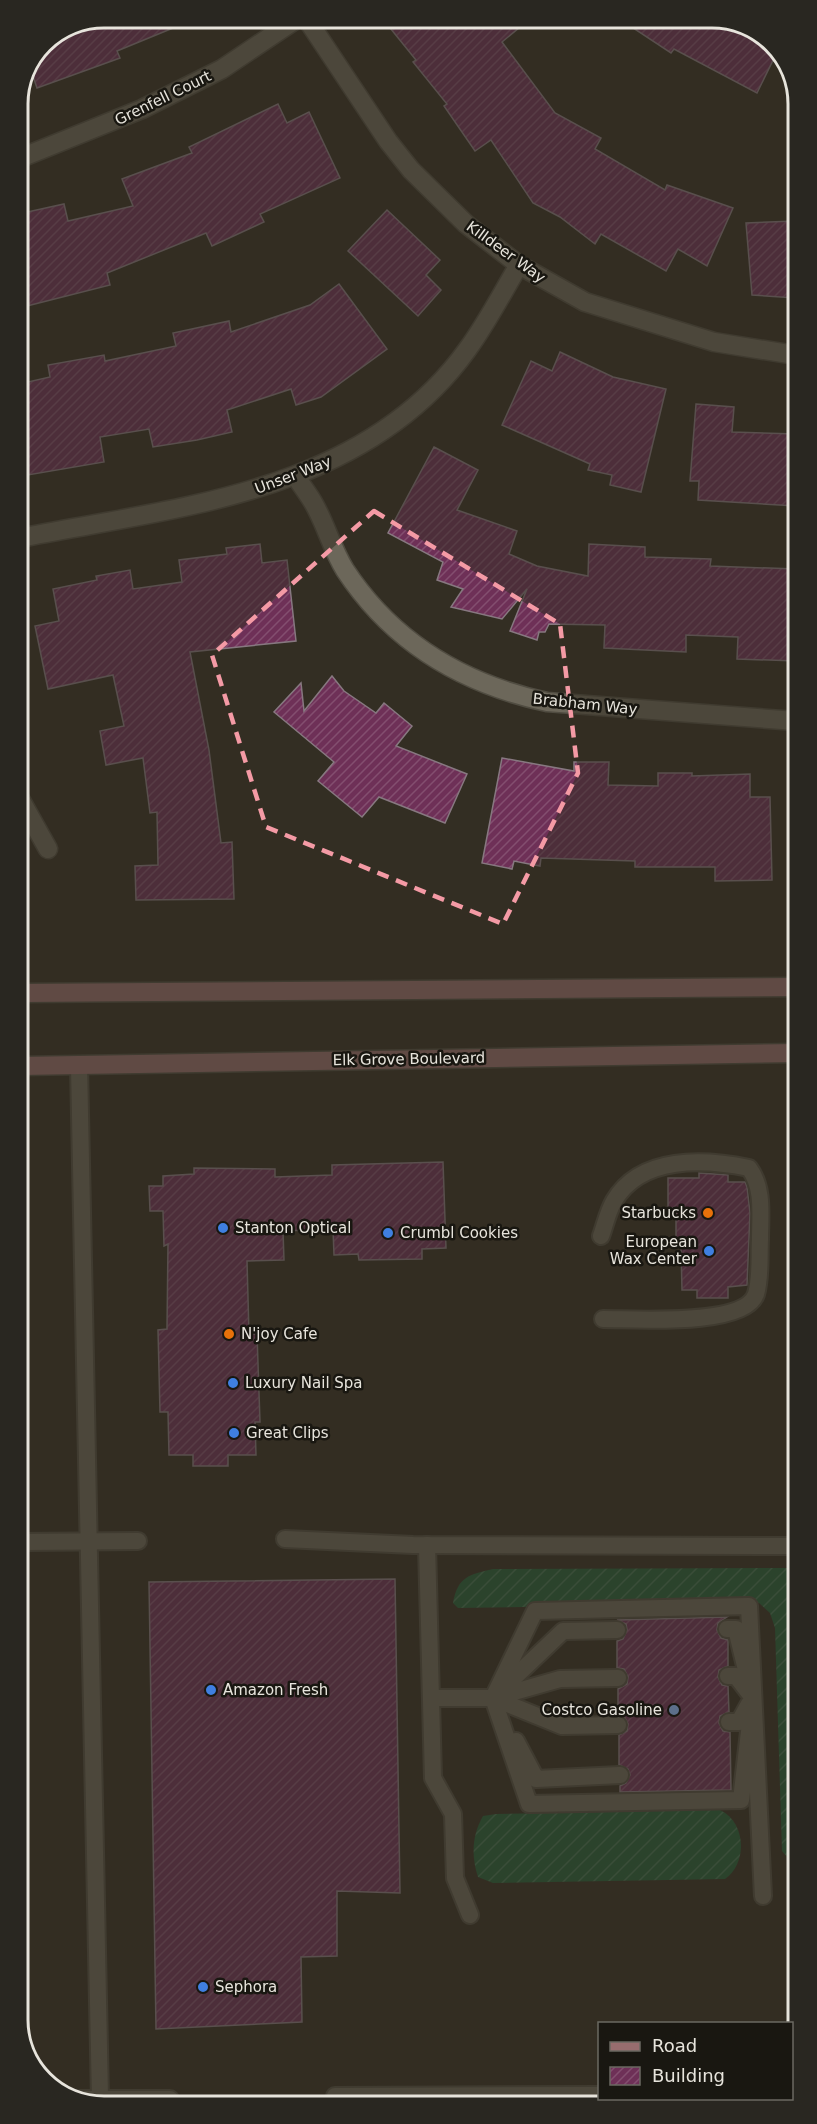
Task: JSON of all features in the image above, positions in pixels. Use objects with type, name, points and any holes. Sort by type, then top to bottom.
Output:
[{"type":"main road","points":[[29,993],[788,987]]},
{"type":"main road","name":"Elk Grove Boulevard","points":[[28,1066],[788,1053]]},
{"type":"street","name":"Grenfell Court","points":[[29,155],[152,104],[222,69],[283,28]]},
{"type":"street","name":"Killdeer Way","points":[[313,28],[388,141],[411,170],[466,224],[519,265],[585,302],[714,342],[788,354]]},
{"type":"street","name":"Unser Way","points":[[29,536],[236,495],[296,477],[361,444],[419,402],[467,350],[519,265]]},
{"type":"street","name":"Brabham Way","points":[[296,477],[315,505],[345,569],[365,598],[389,624],[417,648],[478,683],[547,702],[788,720]]},
{"type":"street","points":[[29,815],[48,849]]},
{"type":"lane","points":[[80,1065],[100,2095]]},
{"type":"lane","points":[[601,1236],[614,1200],[639,1174],[667,1165],[707,1162],[749,1168],[759,1180],[759,1269],[756,1295],[743,1310],[720,1317],[603,1319]]},
{"type":"lane","points":[[285,1539],[427,1545],[788,1546]]},
{"type":"lane","points":[[28,1542],[138,1541]]},
{"type":"lane","points":[[427,1545],[433,1778],[453,1814],[455,1878],[470,1915]]},
{"type":"lane","points":[[727,1629],[736,1629],[753,1698],[741,1800],[529,1804],[493,1698],[535,1611],[749,1606],[763,1896]]},
{"type":"lane","points":[[493,1698],[563,1631],[617,1630]]},
{"type":"lane","points":[[728,1676],[736,1676],[753,1698]]},
{"type":"lane","points":[[431,1698],[493,1698],[560,1679],[618,1678]]},
{"type":"lane","points":[[493,1698],[562,1726],[618,1725]]},
{"type":"lane","points":[[493,1698],[536,1779],[620,1776]]},
{"type":"lane","points":[[729,1722],[739,1722],[753,1698]]},
{"type":"lane","points":[[730,1772],[736,1772],[753,1698]]},
{"type":"lane","points":[[449,2096],[598,2095]]},
{"type":"highlighted area","points":[[374,511],[560,624],[578,773],[503,924],[266,827],[212,655]]},
{"type":"green space","points":[[788,1568],[788,1858],[782,1851],[775,1628],[770,1613],[759,1603],[458,1608],[453,1603],[458,1587],[466,1578],[493,1569]]},
{"type":"green space","points":[[720,1810],[735,1824],[741,1843],[738,1863],[725,1879],[493,1883],[478,1877],[474,1853],[475,1838],[483,1816]]},
{"type":"building","points":[[104,28],[173,28],[117,51],[120,58],[37,88],[34,78],[36,71],[54,47],[66,39],[90,30]]},
{"type":"building","points":[[390,28],[518,29],[502,42],[555,113],[601,138],[595,149],[665,190],[667,185],[733,208],[707,266],[678,249],[666,271],[601,234],[595,244],[560,217],[533,203],[491,140],[475,151],[444,106],[447,104],[413,62],[416,60]]},
{"type":"building","points":[[634,29],[727,30],[742,34],[759,44],[773,59],[757,93],[674,49],[671,53]]},
{"type":"building","points":[[278,104],[287,123],[309,112],[340,178],[260,214],[264,222],[212,246],[206,233],[107,273],[110,285],[29,305],[29,212],[64,204],[68,221],[133,206],[122,179],[192,153],[189,147]]},
{"type":"building","points":[[387,210],[440,260],[426,275],[441,290],[418,316],[348,251]]},
{"type":"building","points":[[788,221],[788,298],[752,295],[746,223]]},
{"type":"building","points":[[339,284],[387,349],[321,397],[296,405],[291,389],[227,410],[232,432],[153,447],[149,429],[100,437],[104,462],[29,475],[29,382],[50,377],[48,365],[104,355],[105,361],[176,346],[173,333],[229,321],[231,332],[310,305]]},
{"type":"building","points":[[560,352],[613,377],[666,389],[641,492],[610,485],[612,475],[588,470],[590,464],[502,425],[531,361],[552,371]]},
{"type":"building","points":[[696,404],[734,407],[732,432],[788,434],[788,506],[698,500],[699,481],[690,481]]},
{"type":"building","points":[[434,447],[478,470],[457,510],[517,531],[509,554],[537,566],[588,576],[589,544],[645,547],[645,557],[711,559],[710,566],[788,569],[788,661],[737,659],[738,637],[686,635],[686,652],[604,648],[605,625],[549,624],[545,632],[539,632],[537,640],[510,631],[527,589],[502,619],[451,607],[463,589],[437,580],[443,562],[388,533]]},
{"type":"building","points":[[260,544],[262,563],[287,560],[296,641],[190,652],[209,750],[221,843],[232,842],[234,899],[136,900],[135,866],[158,865],[157,812],[150,813],[143,758],[106,765],[100,731],[124,726],[113,675],[48,689],[35,626],[59,621],[53,589],[97,580],[96,576],[130,570],[133,589],[182,582],[179,560],[227,554],[226,548]]},
{"type":"building","points":[[332,676],[344,691],[376,713],[384,703],[412,726],[396,746],[467,774],[445,823],[379,797],[362,817],[318,781],[334,762],[274,712],[301,683],[304,711]]},
{"type":"building","points":[[502,758],[574,771],[574,762],[609,762],[608,785],[658,786],[658,773],[692,773],[692,776],[750,774],[750,797],[770,797],[772,880],[715,881],[715,867],[635,867],[635,861],[541,858],[540,866],[514,861],[512,869],[482,863]]},
{"type":"building","points":[[443,1162],[446,1248],[422,1249],[422,1259],[359,1260],[358,1254],[334,1255],[333,1229],[283,1231],[284,1260],[247,1261],[249,1334],[257,1334],[260,1422],[255,1422],[256,1455],[228,1455],[228,1466],[193,1466],[193,1455],[169,1455],[168,1412],[160,1412],[158,1330],[167,1329],[168,1244],[164,1246],[163,1211],[150,1211],[149,1186],[163,1186],[163,1176],[194,1174],[194,1168],[275,1169],[275,1177],[332,1175],[332,1165]]},
{"type":"building","points":[[699,1173],[728,1175],[728,1182],[745,1182],[747,1187],[750,1213],[747,1285],[728,1287],[728,1298],[697,1298],[697,1290],[682,1290],[681,1248],[676,1246],[676,1208],[668,1208],[668,1178],[699,1178]]},
{"type":"building","points":[[395,1579],[400,1893],[337,1891],[337,1956],[301,1957],[302,2022],[156,2029],[149,1582]]},
{"type":"building","name":"Costco Gasoline","points":[[727,1617],[718,1623],[717,1630],[721,1638],[728,1640],[728,1666],[719,1670],[718,1677],[722,1685],[728,1686],[729,1712],[720,1716],[719,1723],[723,1731],[730,1732],[731,1790],[620,1792],[620,1786],[626,1783],[630,1775],[628,1769],[619,1765],[619,1735],[627,1731],[628,1724],[624,1716],[618,1715],[618,1689],[627,1684],[628,1677],[624,1669],[617,1668],[617,1641],[623,1639],[627,1630],[626,1624],[617,1620]]},
{"type":"place","name":"Starbucks","points":[[708,1213]]},
{"type":"place","name":"Stanton Optical","points":[[223,1228]]},
{"type":"place","name":"Crumbl Cookies","points":[[388,1233]]},
{"type":"place","name":"European Wax Center","points":[[709,1251]]},
{"type":"place","name":"N'joy Cafe","points":[[229,1334]]},
{"type":"place","name":"Luxury Nail Spa","points":[[233,1383]]},
{"type":"place","name":"Great Clips","points":[[234,1433]]},
{"type":"place","name":"Amazon Fresh","points":[[211,1690]]},
{"type":"place","name":"Costco Gasoline","points":[[674,1710]]},
{"type":"place","name":"Sephora","points":[[203,1987]]}]
